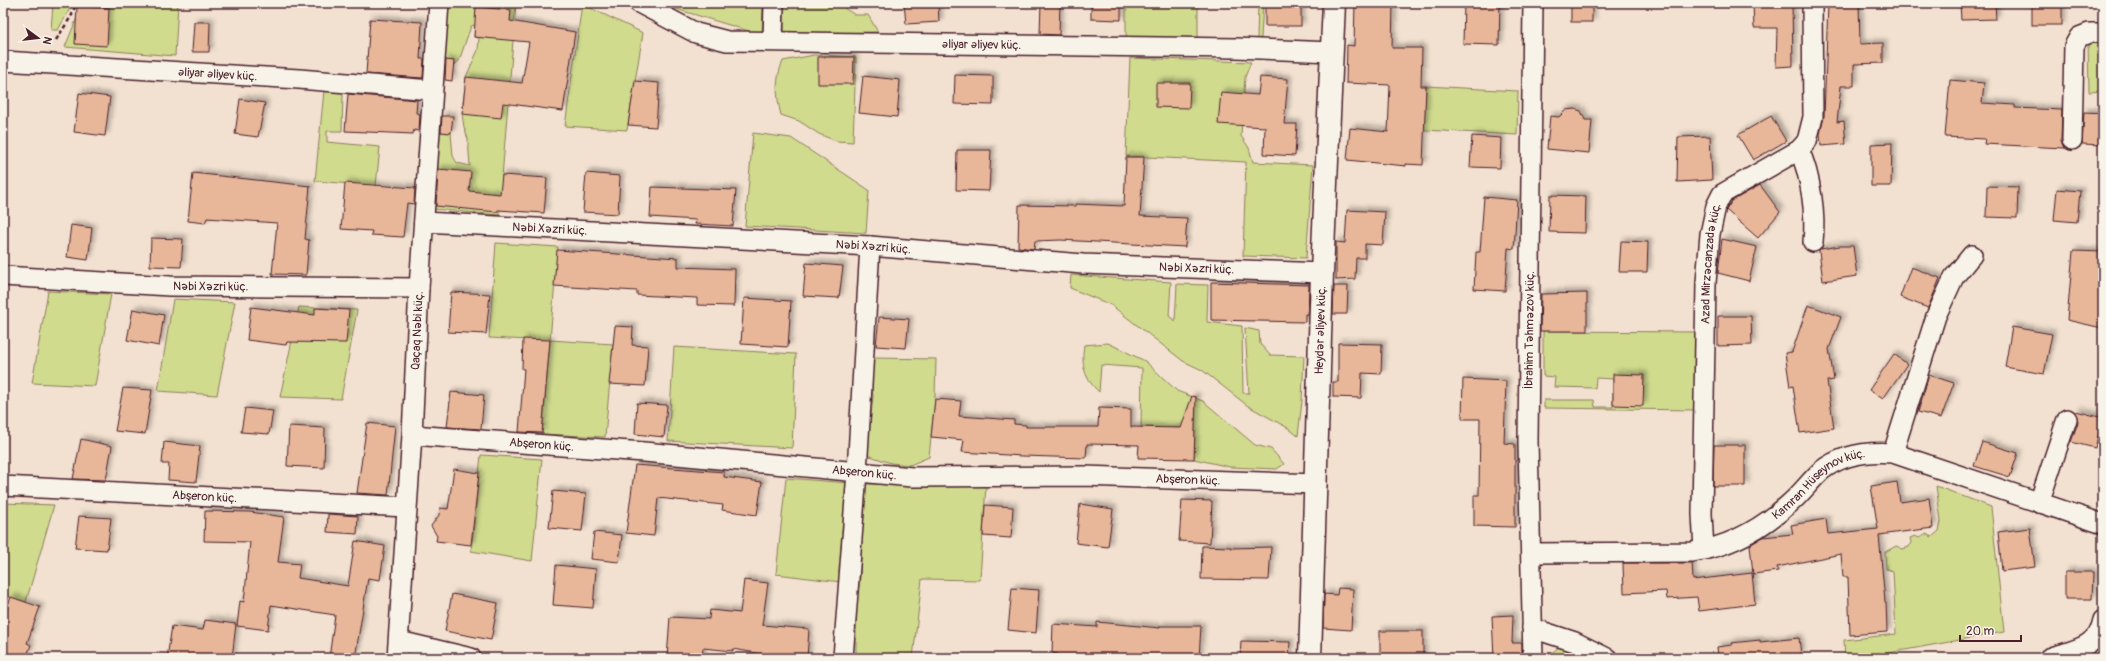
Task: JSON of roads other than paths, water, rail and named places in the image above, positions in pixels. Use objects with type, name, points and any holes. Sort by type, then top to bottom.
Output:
[{"type":"street","name":"Qaçaq Nəbi küç.","points":[[398,649],[406,507],[412,435],[419,288],[439,3]]},
{"type":"street","name":"Əliyar Əliyev küç.","points":[[639,3],[696,33],[727,41],[1236,48],[1332,52]]},
{"type":"street","points":[[773,41],[774,3]]},
{"type":"street","name":"Heydər Əliyev küç.","points":[[1310,658],[1317,484],[1322,273],[1334,3]]},
{"type":"street","name":"İbrahim Təhməzov küç.","points":[[1533,3],[1528,433],[1533,658]]},
{"type":"street","name":"Azad Mirzəcanzadə küç.","points":[[1704,550],[1702,514],[1706,283],[1712,218],[1722,194],[1799,150],[1807,141],[1814,117],[1812,3]]},
{"type":"street","points":[[2072,140],[2074,46],[2079,37],[2089,33],[2103,33]]},
{"type":"street","name":"Əliyar Əliyev küç.","points":[[3,61],[299,79],[432,90]]},
{"type":"street","points":[[1799,150],[1805,162],[1815,224],[1813,242]]},
{"type":"street","name":"Nəbi Xəzri küç.","points":[[424,222],[870,246],[1083,264],[1322,273]]},
{"type":"street","points":[[843,658],[857,472],[870,246]]},
{"type":"street","points":[[1893,453],[1936,316],[1954,277],[1972,255]]},
{"type":"street","name":"Nəbi Xəzri küç.","points":[[3,276],[170,286],[419,288]]},
{"type":"street","points":[[2039,502],[2066,419]]},
{"type":"street","name":"Abşeron küç.","points":[[412,435],[644,452],[912,476],[1084,476],[1317,484]]},
{"type":"street","name":"Kamran Hüseynov küç.","points":[[1531,553],[1704,550],[1728,544],[1756,529],[1789,504],[1822,471],[1839,460],[1853,454],[1872,451],[1893,453],[2005,489],[2103,524]]},
{"type":"street","name":"Abşeron küç.","points":[[3,486],[406,507]]},
{"type":"street","points":[[2049,658],[2095,640],[2101,630],[2103,620]]},
{"type":"street","points":[[1532,628],[1575,642],[1607,658]]},
{"type":"street","points":[[398,649],[471,658]]}]
